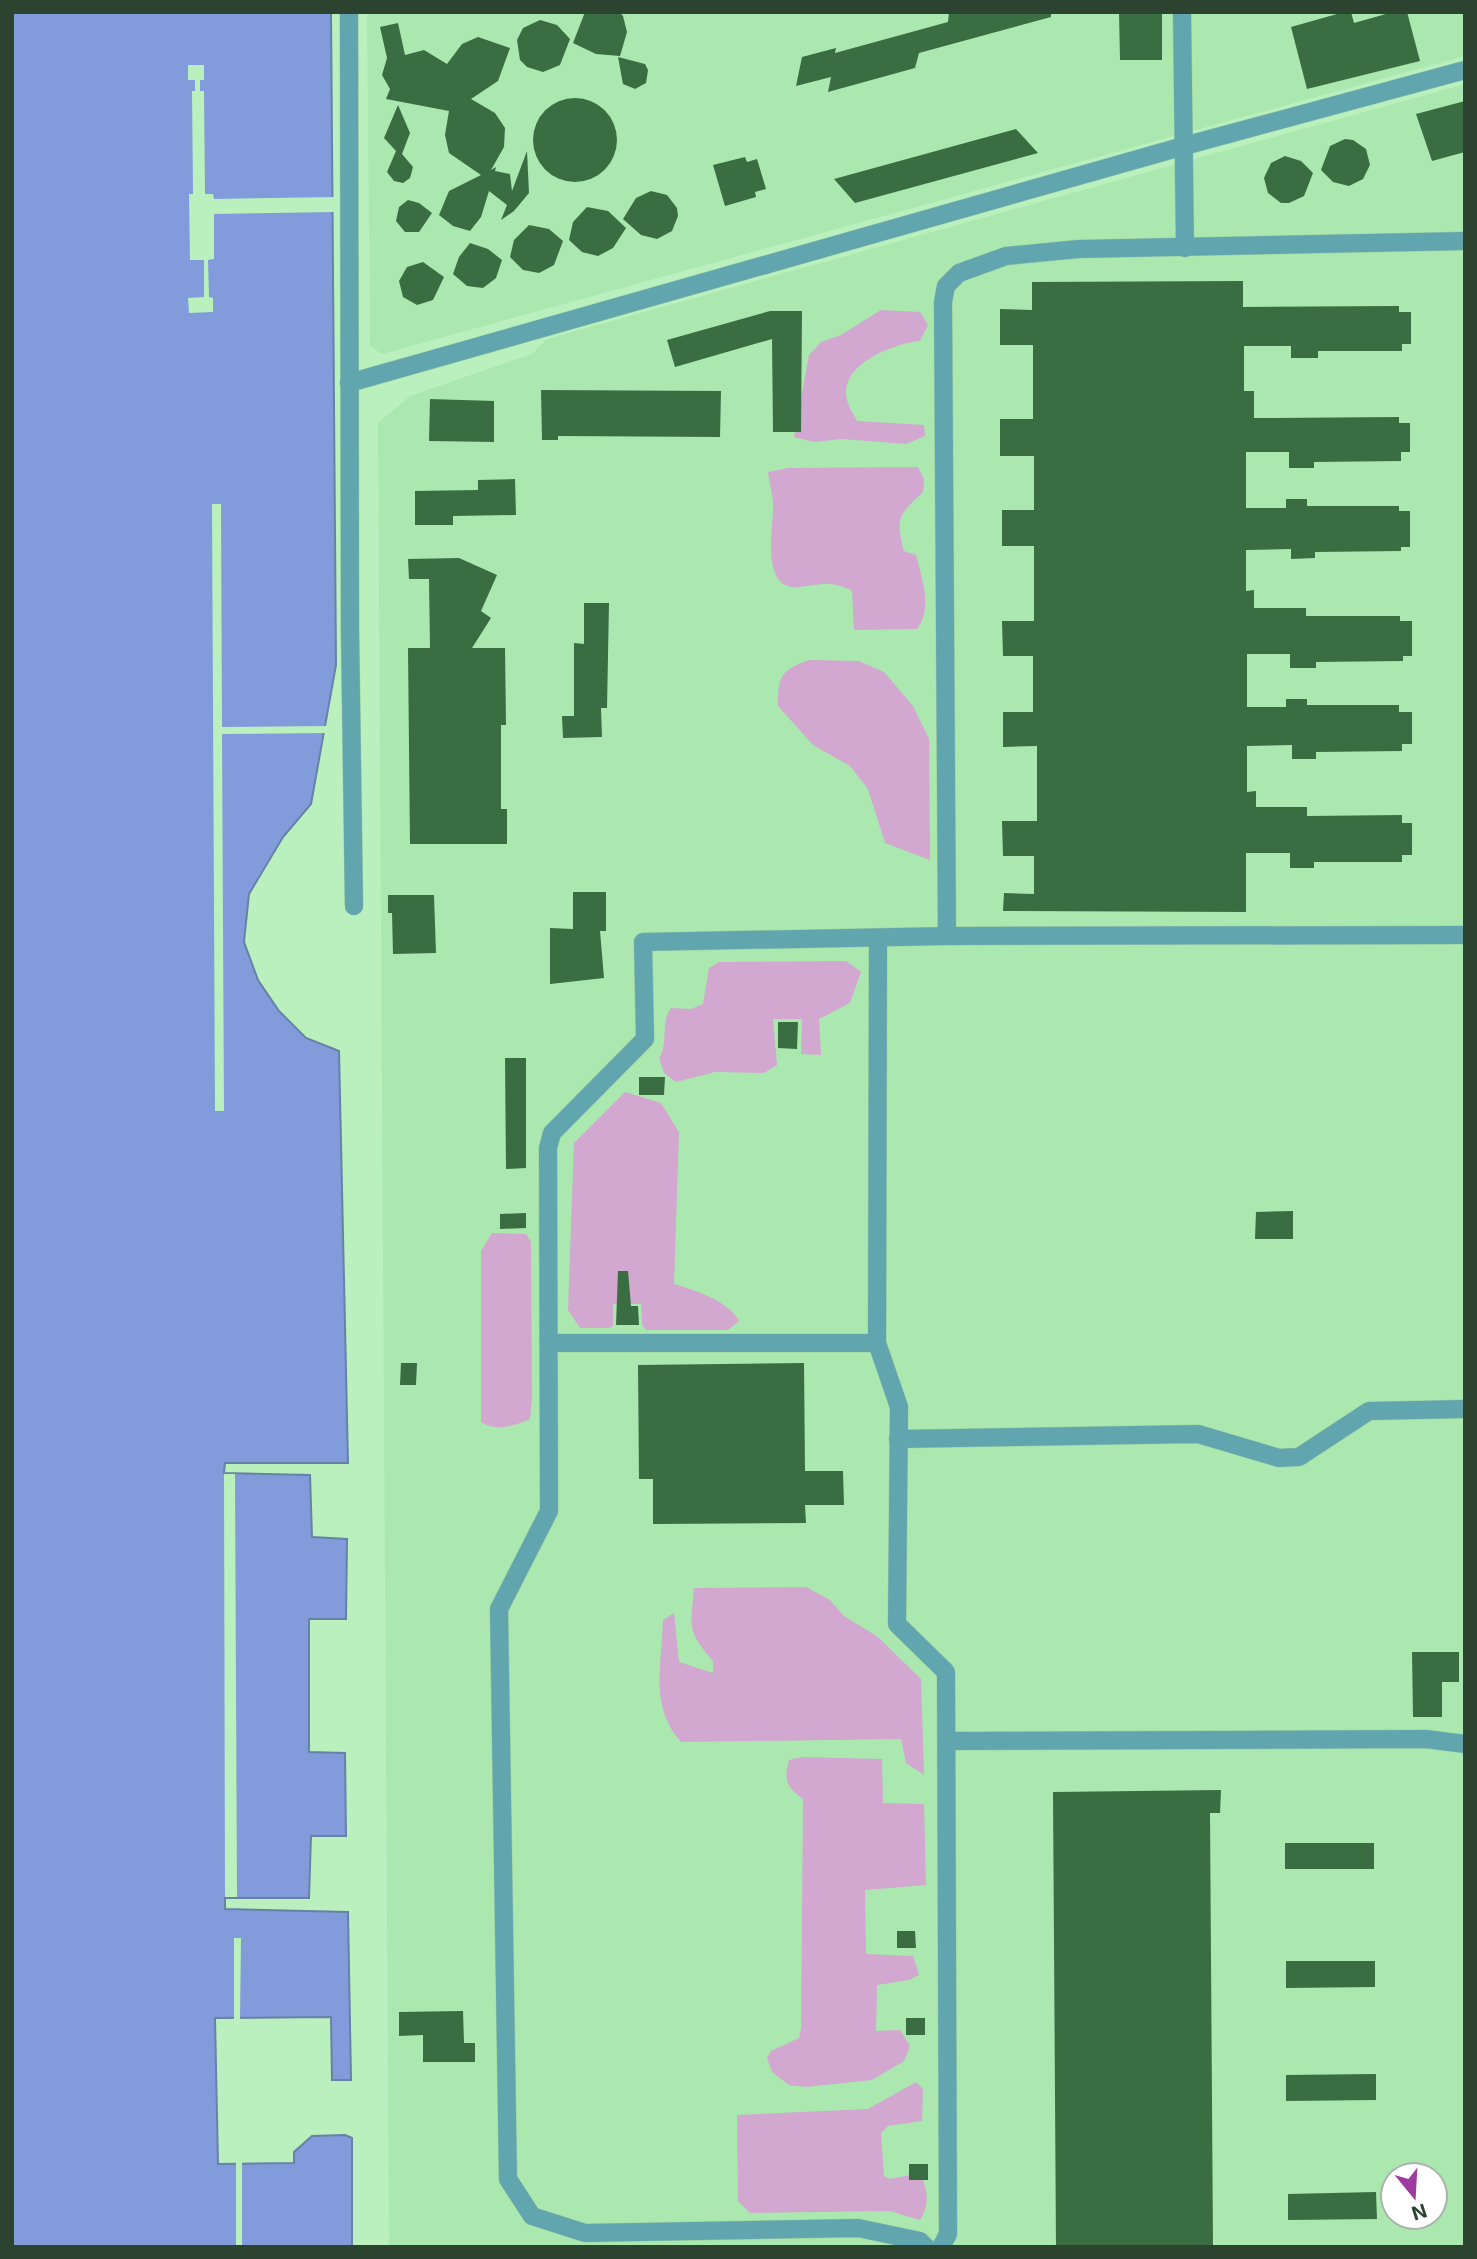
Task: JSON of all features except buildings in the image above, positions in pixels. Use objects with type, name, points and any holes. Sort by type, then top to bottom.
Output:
[{"type":"street","points":[[349,12],[354,906]]},
{"type":"street","points":[[1182,12],[1185,248]]},
{"type":"street","points":[[349,383],[1184,146],[1465,70]]},
{"type":"street","points":[[947,936],[943,316],[946,286],[960,272],[1006,256],[1079,249],[1465,241]]},
{"type":"street","points":[[926,2247],[920,2241],[858,2228],[584,2233],[532,2216],[508,2179],[499,1609],[550,1511],[548,1148],[552,1133],[645,1039],[643,942],[947,936],[1465,935]]},
{"type":"street","points":[[878,939],[877,1343],[898,1407],[897,1624],[946,1672],[948,2234],[941,2247]]},
{"type":"street","points":[[549,1343],[877,1343]]},
{"type":"street","points":[[898,1439],[1198,1434],[1279,1458],[1299,1458],[1369,1411],[1465,1409]]},
{"type":"street","points":[[947,1741],[1426,1739],[1465,1744]]},
{"type":"shaded area","points":[[367,12],[1465,12],[1465,56],[382,354],[370,346]]},
{"type":"shaded area","points":[[1465,84],[1465,2247],[389,2247],[378,423],[410,396],[532,354],[547,339]]},
{"type":"shaded area","points":[[881,310],[920,312],[928,325],[920,341],[899,345],[875,355],[855,370],[846,390],[848,402],[857,421],[924,425],[925,436],[906,444],[842,439],[814,442],[794,437],[809,355],[821,342],[841,335]]},
{"type":"shaded area","points":[[918,467],[924,479],[923,492],[904,512],[900,523],[904,551],[916,555],[925,593],[922,621],[917,629],[854,630],[852,591],[832,584],[786,586],[778,579],[771,556],[773,505],[768,472],[788,468]]},
{"type":"shaded area","points":[[809,660],[859,661],[884,672],[913,706],[929,739],[930,860],[885,843],[868,789],[850,766],[813,745],[778,706],[780,681],[783,676],[792,667]]},
{"type":"shaded area","points":[[846,961],[861,972],[850,1003],[819,1019],[821,1055],[801,1054],[802,1019],[773,1019],[777,1065],[764,1073],[715,1072],[676,1082],[664,1073],[659,1058],[664,1046],[668,1014],[671,1008],[691,1009],[703,1004],[709,968],[719,962]]},
{"type":"shaded area","points":[[625,1092],[661,1103],[679,1132],[674,1284],[710,1297],[727,1308],[739,1321],[728,1330],[646,1330],[642,1325],[641,1304],[613,1304],[613,1326],[609,1328],[580,1328],[568,1310],[574,1143]]},
{"type":"shaded area","points":[[492,1233],[526,1234],[531,1242],[530,1419],[499,1427],[481,1422],[481,1251]]},
{"type":"shaded area","points":[[806,1587],[830,1600],[844,1616],[878,1637],[921,1679],[924,1775],[906,1763],[901,1739],[681,1742],[671,1728],[661,1699],[663,1620],[674,1613],[679,1662],[713,1673],[713,1661],[698,1642],[692,1628],[694,1588]]},
{"type":"shaded area","points":[[802,1757],[882,1759],[883,1803],[924,1804],[926,1885],[865,1890],[866,1954],[913,1956],[919,1975],[909,1980],[877,1985],[876,2031],[900,2030],[910,2046],[904,2061],[872,2080],[806,2087],[789,2085],[772,2072],[767,2058],[771,2051],[799,2038],[801,2028],[803,1799],[790,1787],[786,1773],[789,1760]]},
{"type":"shaded area","points":[[916,2082],[923,2089],[922,2121],[888,2126],[881,2133],[884,2176],[890,2179],[920,2173],[927,2197],[920,2220],[890,2211],[750,2213],[738,2201],[737,2115],[868,2109]]},
{"type":"water","points":[[12,12],[331,12],[336,665],[311,804],[283,837],[249,894],[244,942],[258,980],[279,1011],[306,1038],[339,1051],[348,1463],[225,1463],[224,1473],[310,1475],[312,1537],[347,1539],[346,1619],[309,1619],[309,1752],[345,1753],[346,1836],[311,1836],[309,1898],[225,1898],[225,1909],[348,1912],[351,2080],[332,2080],[331,2017],[215,2018],[218,2164],[294,2163],[294,2152],[312,2136],[345,2135],[352,2138],[352,2247],[12,2247]]},
{"type":"pier","points":[[188,65],[204,65],[204,80],[200,80],[200,91],[204,91],[205,194],[213,194],[214,199],[336,197],[336,212],[214,214],[214,259],[208,260],[209,297],[213,298],[213,312],[189,313],[188,298],[204,297],[204,260],[190,260],[189,194],[193,194],[192,91],[195,91],[195,80],[188,80]]},
{"type":"pier","points":[[212,504],[221,504],[222,727],[328,726],[327,733],[222,734],[224,1111],[215,1111]]},
{"type":"pier","points":[[224,1474],[235,1474],[237,1897],[225,1897]]},
{"type":"pier","points":[[234,1938],[241,1938],[240,2021],[234,2021]]},
{"type":"pier","points":[[236,2162],[242,2162],[242,2247],[236,2247]]}]
